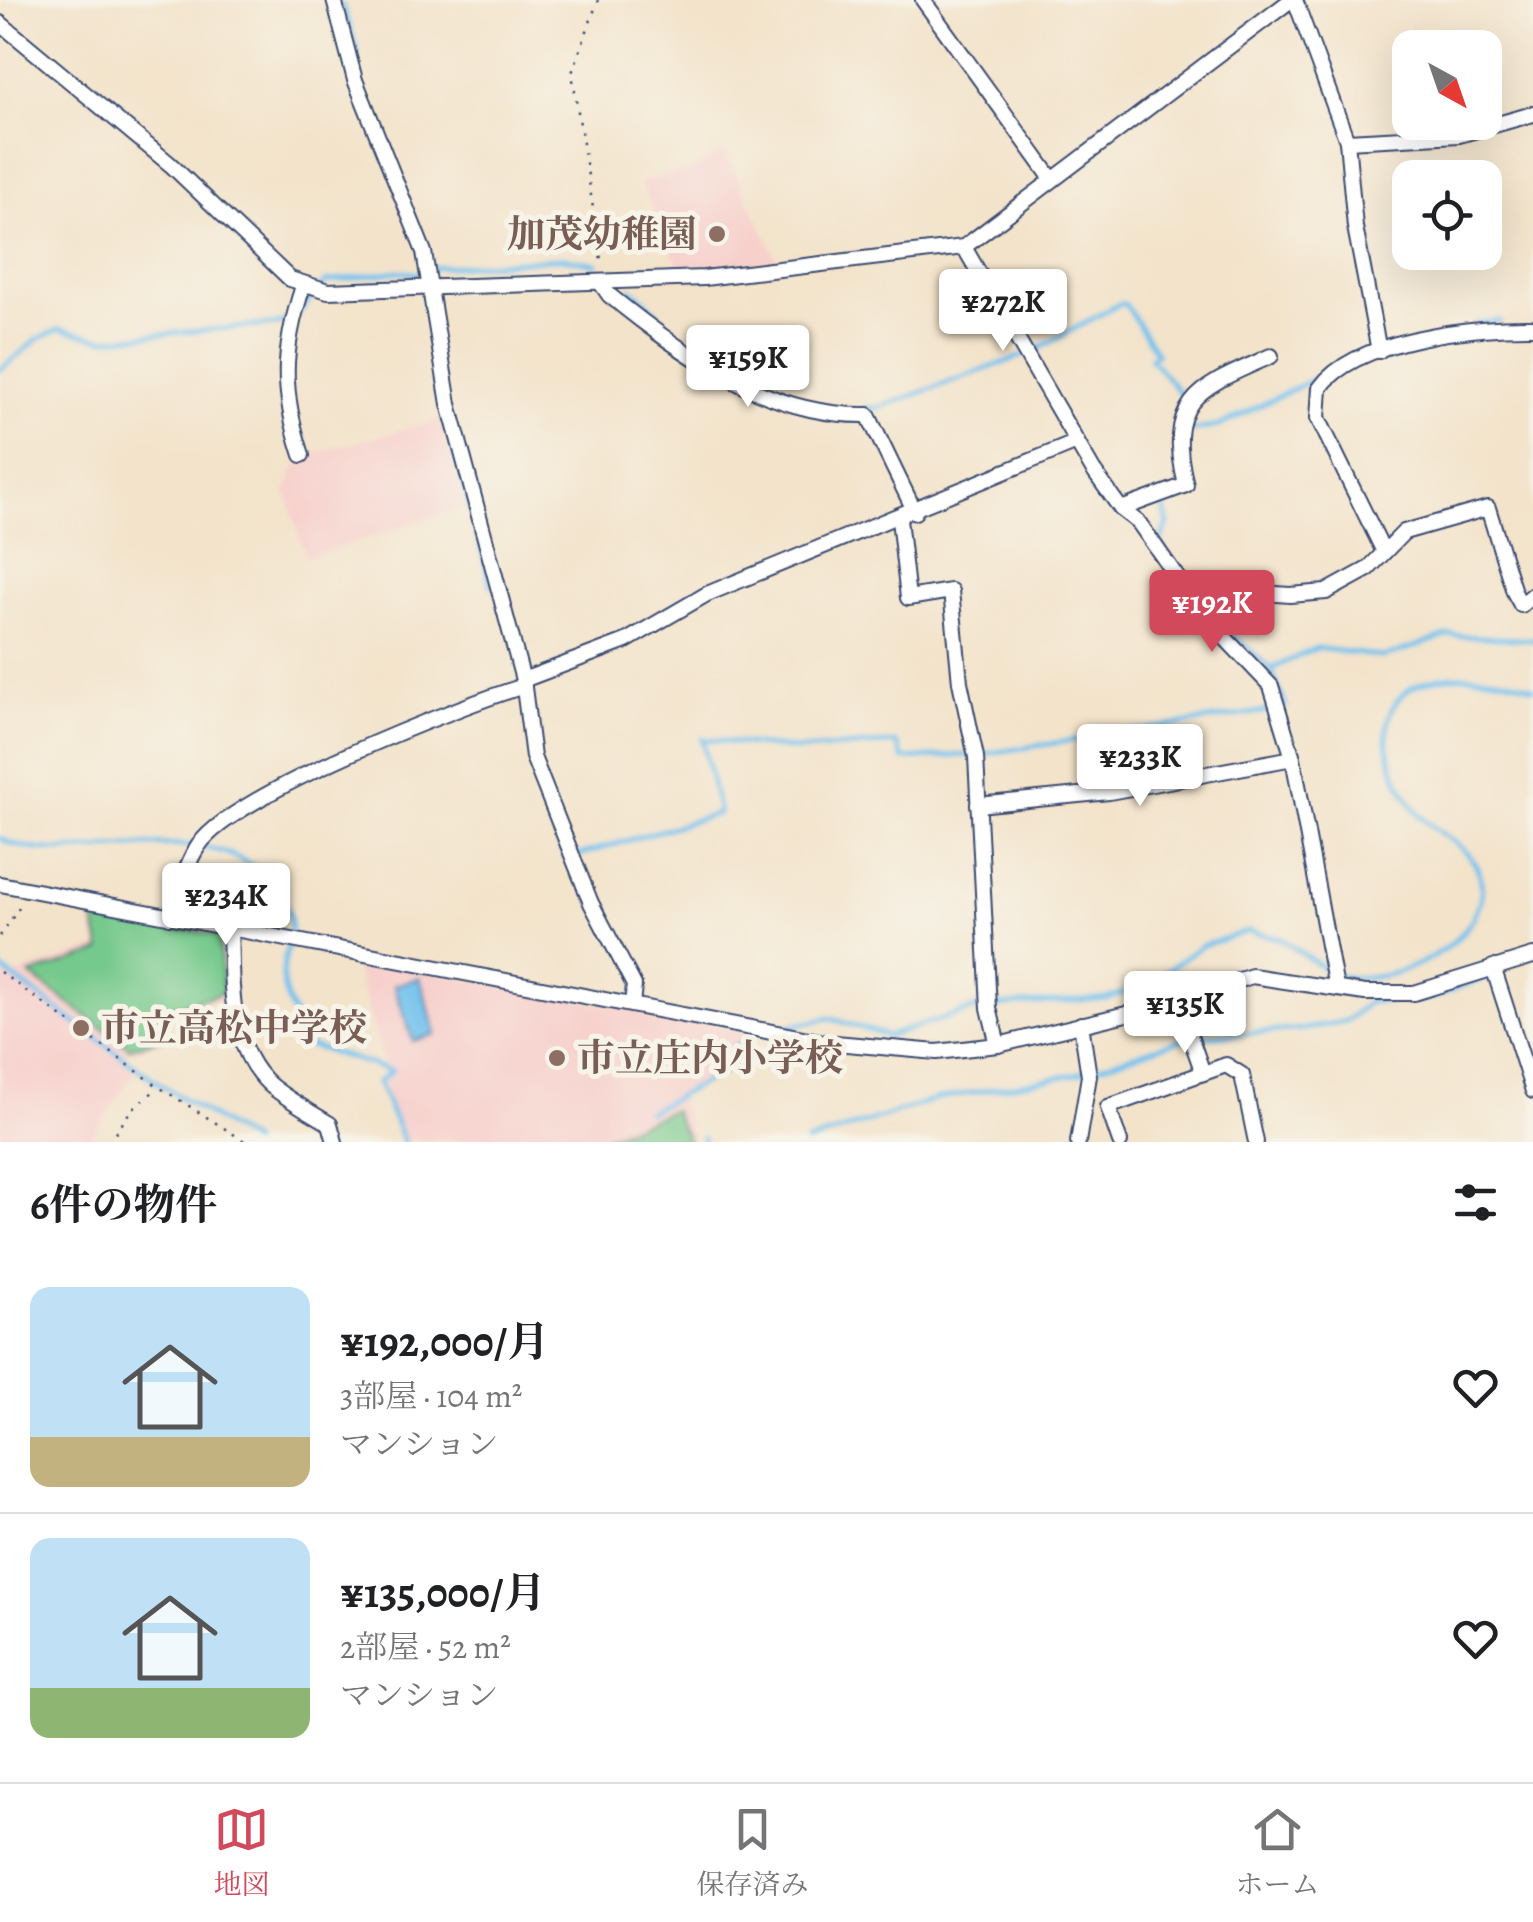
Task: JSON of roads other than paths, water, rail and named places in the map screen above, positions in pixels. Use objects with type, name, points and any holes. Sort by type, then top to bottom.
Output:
[{"type":"street","points":[[334,0],[349,59],[415,223],[464,467],[520,686],[533,757],[571,858],[634,986],[632,1005]]},
{"type":"street","points":[[923,0],[1052,178]]},
{"type":"street","points":[[302,455],[288,412],[286,335],[292,317],[312,289],[428,274],[602,282],[704,278],[964,247],[1293,0],[1347,141],[1355,227],[1378,346]]},
{"type":"street","points":[[0,23],[142,139],[312,289]]},
{"type":"street","points":[[1347,141],[1458,134],[1533,114]]},
{"type":"street","points":[[964,247],[1077,442],[1121,509],[1139,522],[1209,615],[1266,678],[1280,708],[1293,758],[1334,979]]},
{"type":"street","points":[[602,282],[609,295],[692,360],[728,380],[832,416],[868,415],[915,512]]},
{"type":"street","points":[[1384,552],[1340,469],[1316,402],[1331,376],[1378,346],[1464,330],[1533,327]]},
{"type":"street","points":[[1121,509],[1186,485],[1182,432],[1187,406],[1197,392],[1271,356]]},
{"type":"street","points":[[170,917],[197,847],[220,823],[258,799],[349,756],[626,641],[708,594],[899,519],[1077,442]]},
{"type":"street","points":[[1209,615],[1247,592],[1290,596],[1326,592],[1368,569],[1404,532],[1488,508],[1514,592],[1521,605],[1533,596]]},
{"type":"street","points":[[899,519],[908,598],[951,591],[960,682],[976,755],[990,1006],[998,1045]]},
{"type":"street","points":[[978,805],[1110,792],[1293,758]]},
{"type":"street","points":[[0,884],[632,1005],[881,1049],[937,1052],[998,1045],[1252,976],[1334,979],[1414,992],[1495,971],[1533,956]]},
{"type":"street","points":[[230,926],[232,992],[244,1048],[272,1087],[330,1124],[335,1142]]},
{"type":"street","points":[[1495,971],[1533,1091]]},
{"type":"street","points":[[1177,999],[1203,1073]]},
{"type":"street","points":[[1078,1142],[1086,1111],[1087,1068],[1081,1024]]},
{"type":"street","points":[[1120,1142],[1108,1107],[1226,1064],[1242,1076],[1256,1142]]},
{"type":"water","points":[[420,978],[436,1034],[413,1041],[394,985]]},
{"type":"waterway","points":[[342,5],[358,52],[350,58]]},
{"type":"waterway","points":[[431,268],[564,258],[597,264]]},
{"type":"waterway","points":[[298,314],[325,282],[398,271],[424,275]]},
{"type":"waterway","points":[[631,289],[684,343]]},
{"type":"waterway","points":[[1034,351],[1121,303],[1157,354],[1150,358],[1185,399],[1184,407]]},
{"type":"waterway","points":[[0,370],[38,339],[60,329],[102,339],[279,324],[288,319]]},
{"type":"waterway","points":[[1476,323],[1500,321]]},
{"type":"waterway","points":[[864,408],[878,408],[1022,356]]},
{"type":"waterway","points":[[1184,432],[1219,426],[1330,371]]},
{"type":"waterway","points":[[453,446],[491,585]]},
{"type":"waterway","points":[[1161,497],[1168,524],[1160,543],[1163,548]]},
{"type":"waterway","points":[[1221,624],[1271,669]]},
{"type":"waterway","points":[[556,832],[566,859],[719,813],[702,739],[801,750],[897,743],[903,759],[983,754],[1275,710],[1286,706],[1271,669],[1316,648],[1384,657],[1449,635],[1533,640]]},
{"type":"waterway","points":[[1339,976],[1378,977],[1428,959],[1463,932],[1472,920],[1481,893],[1475,865],[1465,851],[1423,819],[1397,778],[1387,739],[1388,721],[1395,704],[1408,691],[1428,681],[1454,676],[1495,678],[1533,688]]},
{"type":"waterway","points":[[0,838],[31,848],[67,850],[189,845],[227,853],[259,872],[289,915],[284,988],[308,1045],[392,1071],[378,1082],[404,1142]]},
{"type":"waterway","points":[[784,1028],[829,1018],[888,1036],[981,1007],[1108,998],[1145,986],[1201,946],[1249,931],[1281,939],[1329,972]]},
{"type":"waterway","points":[[0,968],[157,1082],[252,1142]]},
{"type":"waterway","points":[[807,1142],[937,1099],[1076,1074],[1186,1038],[1305,1029],[1346,1021],[1369,1002],[1432,998],[1483,978]]},
{"type":"waterway","points":[[648,1112],[738,1064],[731,1049],[750,1038]]},
{"type":"waterway","points":[[703,1138],[704,1142]]},
{"type":"place","name":"加茂幼稚園","points":[[717,234]]},
{"type":"place","name":"市立高松中学校","points":[[81,1028]]},
{"type":"place","name":"市立庄内小学校","points":[[557,1058]]}]
